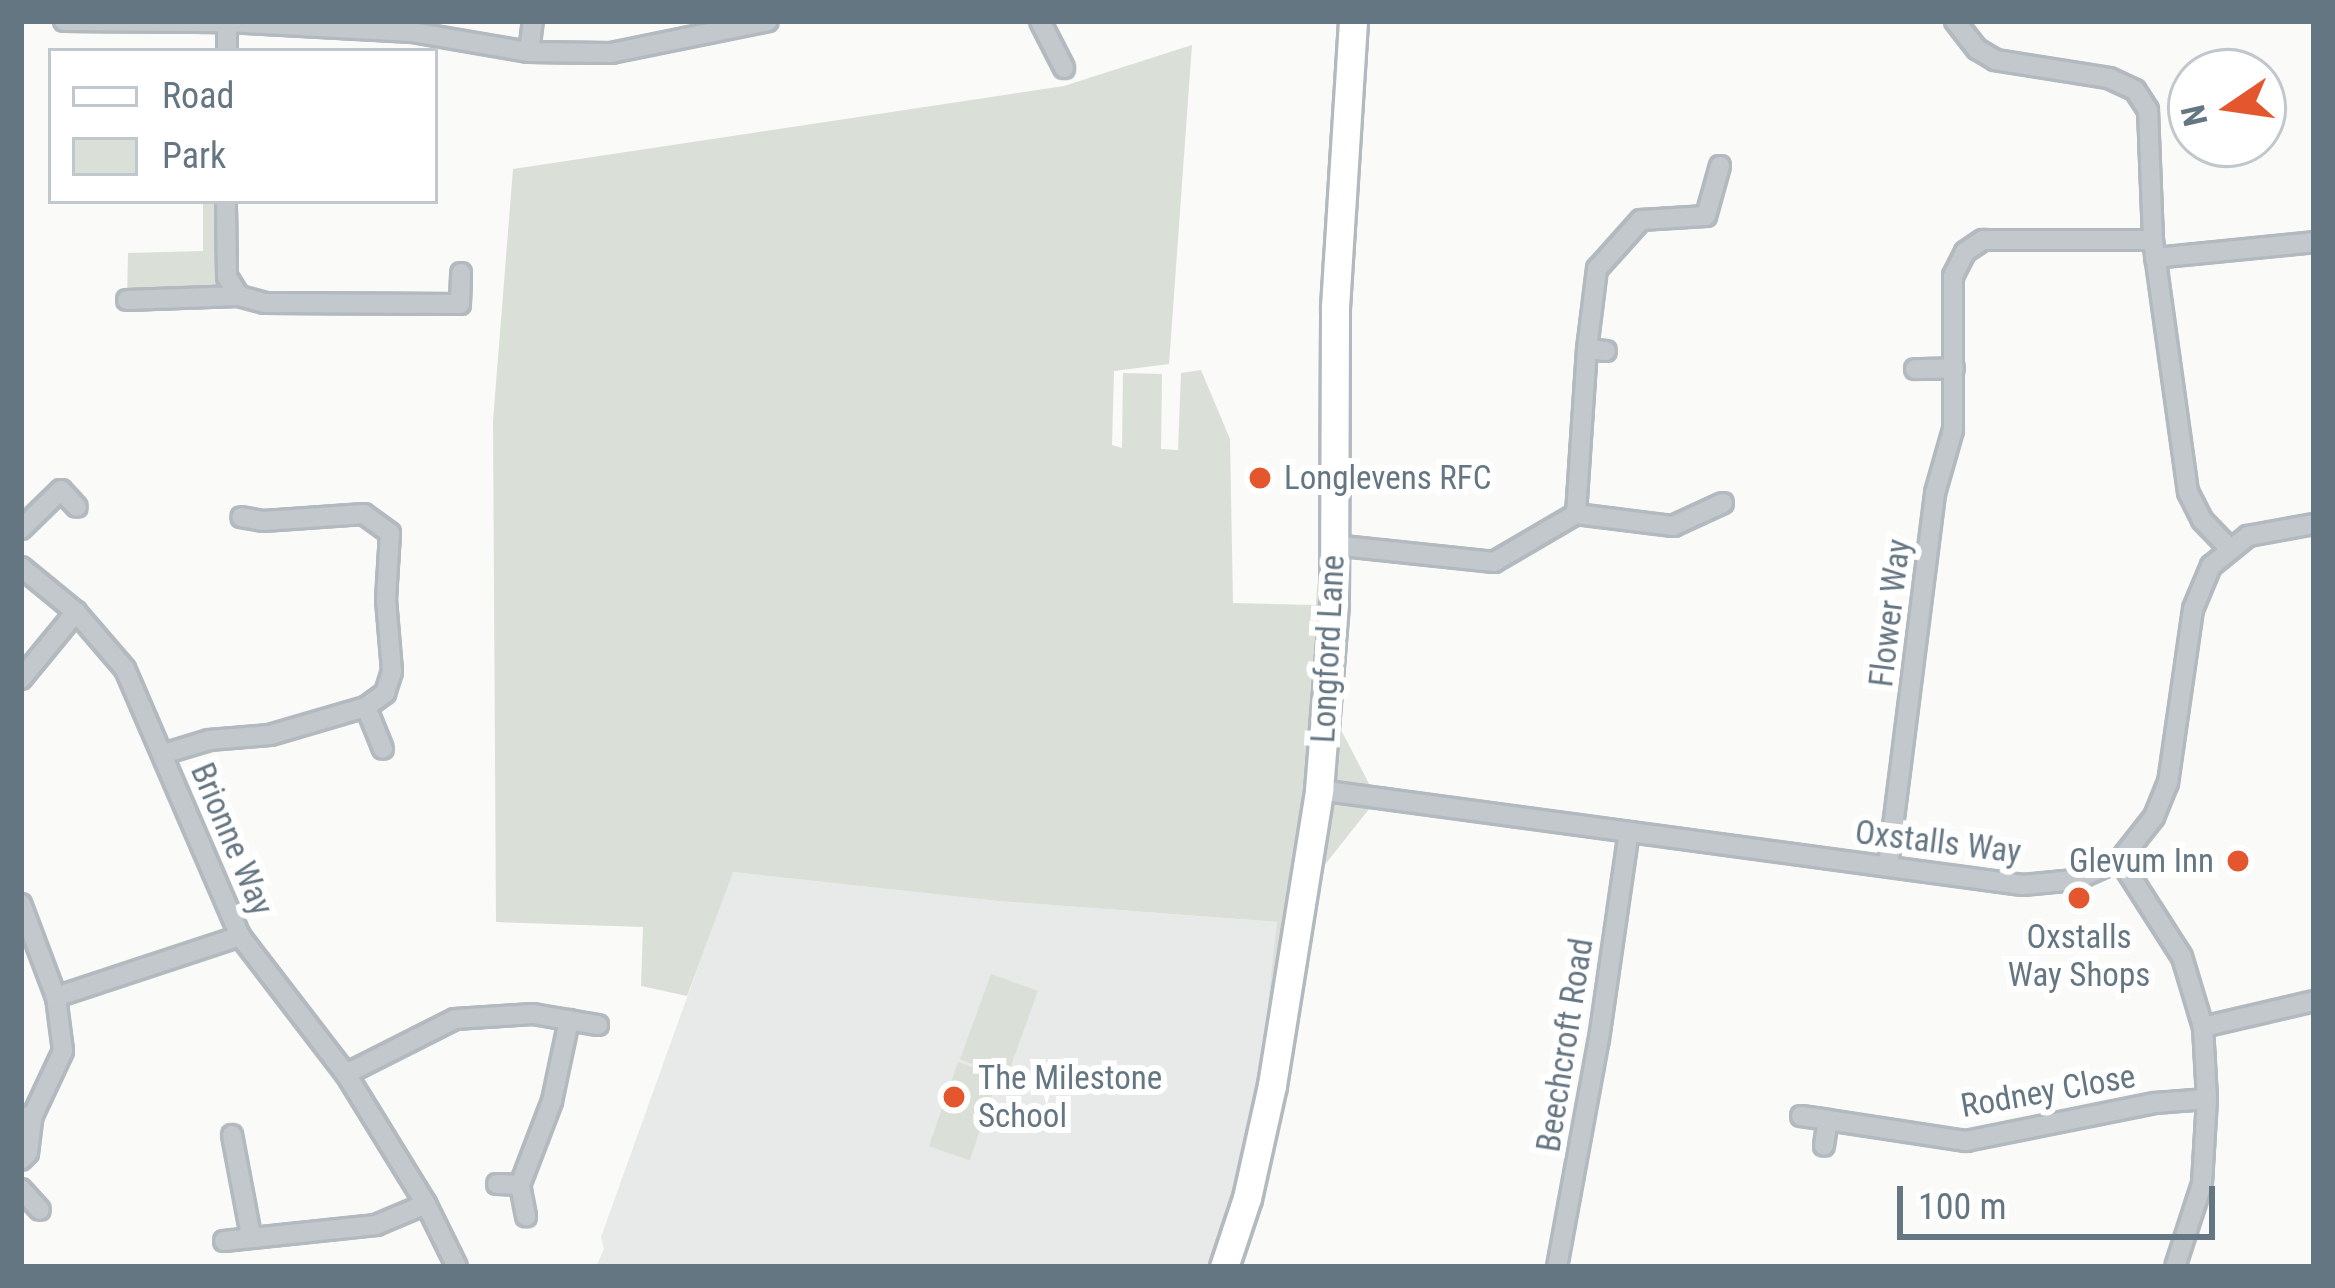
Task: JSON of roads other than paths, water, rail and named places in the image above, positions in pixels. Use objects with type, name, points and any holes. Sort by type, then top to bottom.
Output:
[{"type":"street","points":[[64,21],[312,24],[412,32],[529,52],[610,52],[768,21]]},
{"type":"street","points":[[529,52],[532,21]]},
{"type":"street","points":[[1040,21],[1064,68]]},
{"type":"street","name":"Longford Lane","points":[[1224,1267],[1247,1198],[1272,1085],[1319,790],[1333,545],[1335,307],[1353,21]]},
{"type":"street","points":[[1955,21],[1977,50],[1995,60],[2109,78],[2135,90],[2148,110],[2154,249],[2188,492],[2202,520],[2229,548]]},
{"type":"street","points":[[1710,238],[1706,216],[1720,166]]},
{"type":"street","points":[[226,204],[227,277],[239,296]]},
{"type":"street","points":[[1576,514],[1597,350],[1597,269],[1637,213],[1706,216]]},
{"type":"street","name":"Flower Way","points":[[1888,866],[1935,493],[1953,430],[1953,276],[1965,252],[1984,240],[2154,249],[2314,242]]},
{"type":"street","points":[[127,300],[239,296],[265,303],[460,304],[461,273]]},
{"type":"street","points":[[1915,369],[1954,368]]},
{"type":"street","points":[[21,530],[61,490],[77,507]]},
{"type":"street","points":[[1333,545],[1494,562],[1576,514],[1673,526],[1723,503]]},
{"type":"street","points":[[163,754],[209,740],[271,735],[366,706],[385,692],[392,671],[386,600],[390,533],[364,514],[261,531],[241,517]]},
{"type":"street","points":[[2175,1267],[2202,1184],[2207,1100],[2203,1027],[2182,957],[2120,860],[2154,817],[2168,783],[2193,609],[2211,566],[2229,548],[2270,528],[2314,524]]},
{"type":"street","name":"Brionne Way","points":[[21,566],[76,612],[125,669],[240,937],[346,1074],[426,1204],[457,1267]]},
{"type":"street","points":[[21,680],[76,612]]},
{"type":"street","points":[[366,706],[383,749]]},
{"type":"street","name":"Oxstalls Way","points":[[1319,790],[2024,885],[2075,880],[2120,860]]},
{"type":"street","name":"Beechcroft Road","points":[[1557,1267],[1599,1040],[1629,832]]},
{"type":"street","points":[[21,1160],[28,1153],[27,1117],[63,1051],[56,997],[28,905]]},
{"type":"street","points":[[56,997],[240,937]]},
{"type":"street","points":[[160,963],[171,982]]},
{"type":"street","points":[[2203,1027],[2314,1001]]},
{"type":"street","points":[[346,1074],[455,1019],[533,1014],[598,1025]]},
{"type":"street","points":[[526,1216],[520,1185],[551,1101],[568,1020]]},
{"type":"street","name":"Rodney Close","points":[[1802,1116],[1966,1141],[2155,1103],[2207,1100]]},
{"type":"street","points":[[1824,1146],[1828,1120]]},
{"type":"street","points":[[232,1136],[245,1158],[251,1236]]},
{"type":"street","points":[[497,1184],[520,1185]]},
{"type":"street","points":[[21,1189],[40,1210]]},
{"type":"street","points":[[224,1241],[376,1225],[426,1204]]},
{"type":"place","name":"Longlevens RFC","points":[[1260,478]]},
{"type":"place","name":"Glevum Inn","points":[[2238,861]]},
{"type":"place","name":"Oxstalls Way Shops","points":[[2079,898]]},
{"type":"place","name":"The Milestone School","points":[[954,1097]]}]
